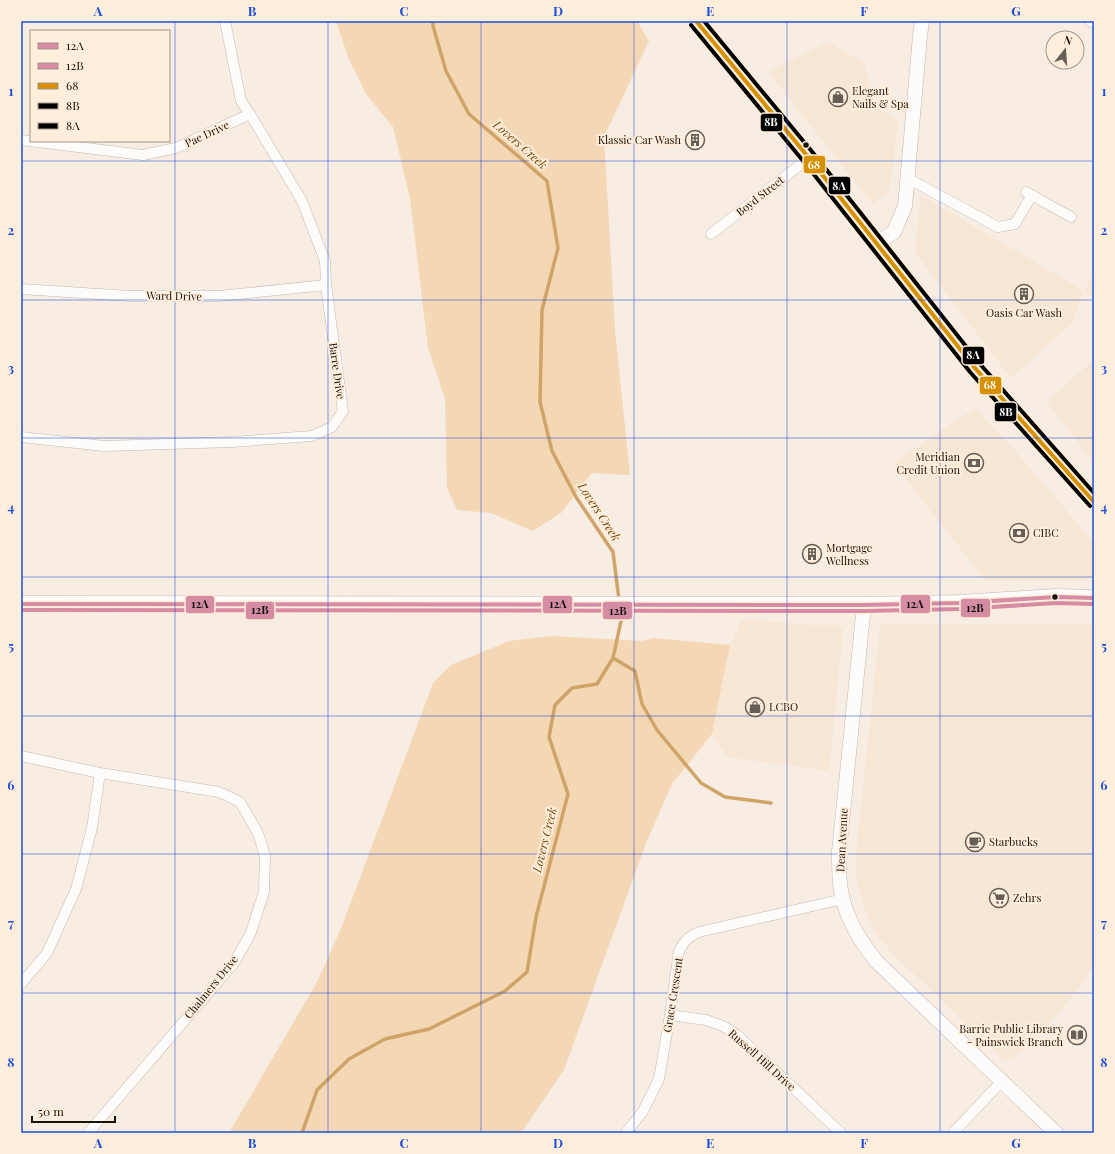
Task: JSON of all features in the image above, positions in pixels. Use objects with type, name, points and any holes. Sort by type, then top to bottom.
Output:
[{"type":"main road","points":[[696,21],[809,158]]},
{"type":"main road","points":[[877,243],[975,368],[1094,502]]},
{"type":"main road","points":[[1056,597],[1072,591],[1094,591]]},
{"type":"main road","points":[[21,604],[864,605],[960,603],[1056,597],[1094,598]]},
{"type":"street","name":"Barre Drive","points":[[21,437],[104,446],[216,442],[312,436],[332,427],[343,411],[326,285],[325,261],[302,201],[241,101],[225,21]]},
{"type":"street","points":[[809,158],[877,243],[894,232],[905,206],[922,21]]},
{"type":"street","points":[[1090,21],[1094,23]]},
{"type":"street","name":"Pae Drive","points":[[37,142],[143,155],[176,148],[250,114]]},
{"type":"street","name":"Boyd Street","points":[[711,234],[809,158]]},
{"type":"street","points":[[907,178],[998,227],[1015,224],[1029,194],[1071,216]]},
{"type":"street","name":"Ward Drive","points":[[21,289],[130,296],[219,296],[326,285]]},
{"type":"street","name":"Dean Avenue","points":[[864,605],[839,852],[840,884],[843,899],[858,935],[867,950],[877,962],[1056,1133]]},
{"type":"street","name":"Chalmers Drive","points":[[21,756],[100,773],[219,792],[240,802],[258,833],[265,856],[264,892],[250,935],[234,963],[88,1133]]},
{"type":"street","points":[[21,984],[47,953],[76,889],[92,828],[100,773]]},
{"type":"street","name":"Grace Crescent","points":[[626,1133],[643,1111],[659,1079],[679,951],[684,942],[690,936],[699,932],[843,899]]},
{"type":"street","name":"Russell Hill Drive","points":[[670,1015],[706,1020],[723,1026],[737,1035],[841,1133]]},
{"type":"street","points":[[953,1133],[1002,1081]]},
{"type":"shaded area","points":[[336,21],[637,21],[649,41],[604,137],[615,330],[630,475],[592,473],[561,513],[533,531],[491,513],[457,510],[447,488],[445,399],[428,348],[410,198],[393,127],[366,94],[348,57]]},
{"type":"shaded area","points":[[828,42],[864,62],[874,107],[899,121],[889,191],[873,204],[768,72]]},
{"type":"shaded area","points":[[921,195],[1084,291],[1072,323],[1011,378],[915,252]]},
{"type":"shaded area","points":[[1094,272],[1094,297],[1084,291]]},
{"type":"shaded area","points":[[1094,359],[1094,463],[1047,402]]},
{"type":"shaded area","points":[[975,408],[1019,455],[1094,543],[1094,576],[1084,580],[986,581],[893,463]]},
{"type":"shaded area","points":[[743,619],[812,625],[839,625],[843,630],[829,771],[727,757],[712,734],[730,645]]},
{"type":"shaded area","points":[[884,624],[1094,624],[1094,967],[1064,1007],[1020,1053],[1012,1058],[1004,1060],[892,953],[872,926],[863,904],[857,882],[856,854],[880,627]]},
{"type":"shaded area","points":[[552,636],[642,641],[653,638],[730,645],[712,734],[672,784],[646,843],[564,1070],[521,1133],[229,1133],[317,982],[340,931],[433,683],[451,665],[509,641]]},
{"type":"waterway","name":"Lovers Creek","points":[[433,21],[433,26],[446,71],[469,114],[547,181],[558,248],[542,310],[540,402],[552,451],[576,497],[613,552],[619,600]]},
{"type":"waterway","name":"Lovers Creek","points":[[302,1133],[317,1090],[349,1059],[385,1039],[429,1029],[505,991],[527,972],[536,917],[568,794],[549,737],[555,705],[572,688],[597,684],[613,658],[621,621],[620,609]]},
{"type":"waterway","points":[[613,658],[635,671],[642,704],[657,730],[701,783],[725,797],[771,803]]},
{"type":"transit line","name":"68","points":[[696,21],[809,158],[975,368],[1094,502]]},
{"type":"transit line","name":"8A","points":[[704,21],[814,154],[980,364],[1094,493]]},
{"type":"transit line","name":"8B","points":[[691,25],[804,162],[970,372],[1090,506]]},
{"type":"transit line","name":"12A","points":[[21,604],[864,605],[960,603],[1056,597],[1094,598]]},
{"type":"transit line","name":"12B","points":[[21,610],[864,611],[960,609],[1056,603],[1094,604]]},
{"type":"place","name":"Elegant Nails & Spa","points":[[838,97]]},
{"type":"place","name":"Klassic Car Wash","points":[[695,140]]},
{"type":"place","name":"Oasis Car Wash","points":[[1024,294]]},
{"type":"place","name":"Meridian Credit Union","points":[[974,463]]},
{"type":"place","name":"CIBC","points":[[1019,533]]},
{"type":"place","name":"Mortgage Wellness","points":[[812,554]]},
{"type":"place","name":"LCBO","points":[[755,707]]},
{"type":"place","name":"Starbucks","points":[[975,842]]},
{"type":"place","name":"Zehrs","points":[[999,898]]},
{"type":"place","name":"Barrie Public Library - Painswick Branch","points":[[1077,1035]]}]
